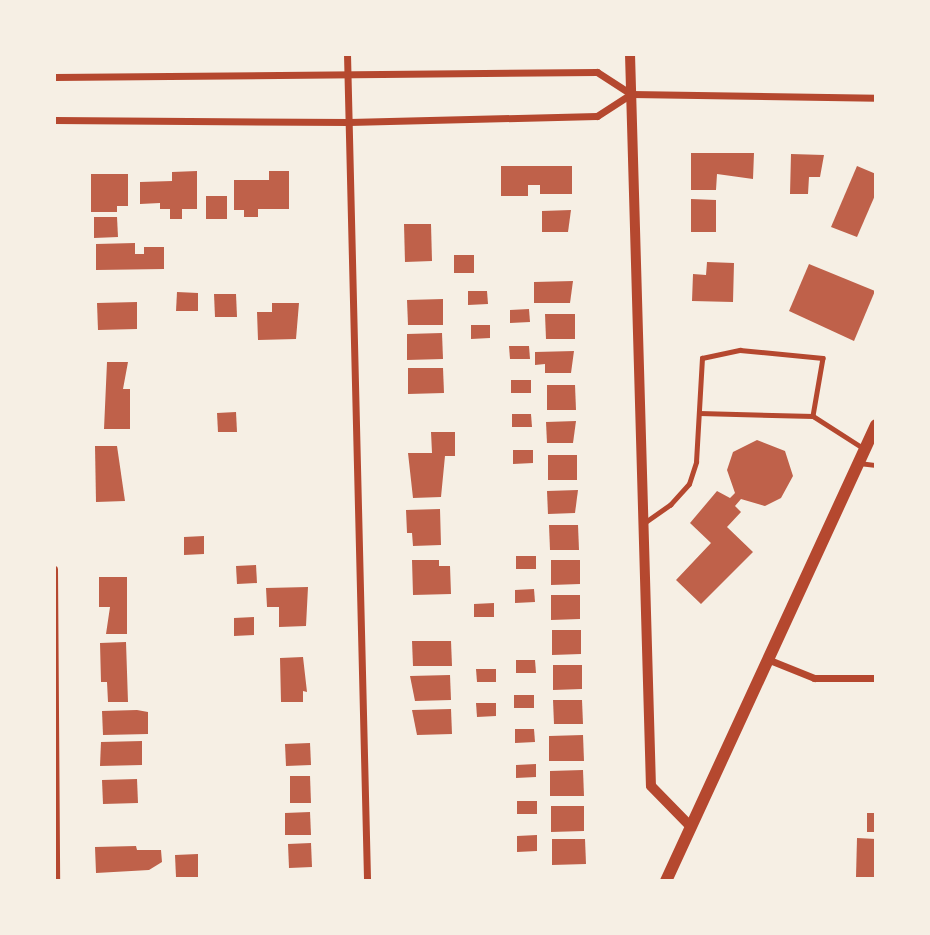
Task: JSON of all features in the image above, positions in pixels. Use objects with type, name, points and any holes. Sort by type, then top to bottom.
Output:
[{"type":"main road","points":[[666,881],[876,425]]},
{"type":"street","points":[[347,54],[367,881]]},
{"type":"street","points":[[630,54],[651,786],[691,827]]},
{"type":"street","points":[[54,77],[347,77],[597,72],[631,94],[876,98]]},
{"type":"street","points":[[54,120],[349,122],[597,116],[631,94]]},
{"type":"street","points":[[54,569],[56,881]]},
{"type":"street","points":[[767,659],[814,678],[876,678]]},
{"type":"lane","points":[[643,524],[670,505],[689,484],[696,462],[702,358],[740,350],[823,358],[813,416]]},
{"type":"lane","points":[[699,413],[813,416],[865,448]]},
{"type":"lane","points":[[858,463],[876,465]]},
{"type":"building","points":[[691,153],[754,153],[753,179],[717,174],[716,190],[691,190]]},
{"type":"building","points":[[791,154],[824,155],[820,177],[809,177],[808,194],[790,194]]},
{"type":"building","points":[[501,166],[572,166],[572,194],[540,194],[540,185],[528,185],[528,196],[501,196]]},
{"type":"building","points":[[857,166],[876,174],[876,193],[857,237],[831,227]]},
{"type":"building","points":[[197,171],[197,209],[182,209],[182,219],[170,219],[170,209],[160,209],[160,203],[140,204],[140,182],[172,181],[172,172]]},
{"type":"building","points":[[269,171],[289,171],[289,209],[258,209],[258,217],[244,217],[244,210],[234,210],[234,180],[269,180]]},
{"type":"building","points":[[91,174],[128,174],[128,206],[117,206],[117,212],[91,212]]},
{"type":"building","points":[[206,196],[227,196],[227,219],[206,219]]},
{"type":"building","points":[[691,199],[716,200],[716,232],[691,232]]},
{"type":"building","points":[[571,210],[568,232],[542,232],[542,211]]},
{"type":"building","points":[[94,217],[117,217],[118,237],[94,238]]},
{"type":"building","points":[[404,224],[431,224],[432,261],[405,262]]},
{"type":"building","points":[[135,243],[135,254],[144,254],[144,247],[164,247],[164,269],[96,270],[96,244]]},
{"type":"building","points":[[454,255],[474,255],[474,273],[454,273]]},
{"type":"building","points":[[707,262],[734,263],[733,302],[692,301],[693,274],[706,275]]},
{"type":"building","points":[[809,264],[875,291],[854,341],[789,311]]},
{"type":"building","points":[[573,281],[570,303],[534,303],[534,282]]},
{"type":"building","points":[[468,291],[487,291],[488,304],[468,305]]},
{"type":"building","points":[[177,292],[198,293],[198,311],[176,311]]},
{"type":"building","points":[[214,294],[236,294],[237,317],[215,317]]},
{"type":"building","points":[[443,299],[443,325],[408,325],[407,300]]},
{"type":"building","points":[[137,302],[137,329],[98,330],[97,303]]},
{"type":"building","points":[[272,303],[299,303],[296,339],[258,340],[257,312],[272,312]]},
{"type":"building","points":[[529,309],[530,322],[510,323],[510,310]]},
{"type":"building","points":[[545,314],[575,314],[575,339],[546,339]]},
{"type":"building","points":[[471,325],[490,325],[490,338],[471,339]]},
{"type":"building","points":[[442,333],[443,359],[407,360],[407,334]]},
{"type":"building","points":[[509,346],[529,346],[530,359],[510,359]]},
{"type":"building","points":[[574,351],[571,373],[545,373],[545,364],[535,365],[535,352]]},
{"type":"building","points":[[107,362],[128,362],[123,389],[130,389],[130,429],[104,429]]},
{"type":"building","points":[[408,368],[443,368],[444,393],[408,394]]},
{"type":"building","points":[[511,380],[531,380],[531,393],[511,393]]},
{"type":"building","points":[[547,385],[575,385],[576,410],[547,410]]},
{"type":"building","points":[[236,412],[237,432],[218,432],[217,413]]},
{"type":"building","points":[[512,414],[531,414],[532,427],[512,427]]},
{"type":"building","points":[[576,421],[573,443],[547,443],[546,422]]},
{"type":"building","points":[[431,432],[455,432],[455,456],[445,456],[441,497],[413,498],[408,453],[432,453]]},
{"type":"building","points":[[757,440],[785,451],[793,476],[781,498],[765,506],[741,499],[735,506],[741,512],[727,527],[753,552],[701,604],[676,580],[711,543],[690,523],[717,491],[730,498],[735,493],[727,470],[733,452]]},
{"type":"building","points":[[95,446],[117,446],[125,501],[96,502]]},
{"type":"building","points":[[513,450],[533,450],[533,463],[513,464]]},
{"type":"building","points":[[548,455],[577,455],[577,480],[548,480]]},
{"type":"building","points":[[578,490],[575,513],[548,514],[547,491]]},
{"type":"building","points":[[440,509],[441,545],[413,546],[412,533],[407,533],[406,510]]},
{"type":"building","points":[[549,525],[578,525],[579,550],[550,550]]},
{"type":"building","points":[[204,536],[204,554],[184,555],[184,537]]},
{"type":"building","points":[[516,556],[536,556],[536,569],[516,569]]},
{"type":"building","points":[[412,560],[439,560],[439,566],[450,566],[451,594],[413,595]]},
{"type":"building","points":[[551,560],[580,560],[580,584],[551,585]]},
{"type":"building","points":[[256,565],[257,583],[237,584],[236,566]]},
{"type":"building","points":[[99,577],[127,577],[127,634],[106,634],[110,607],[99,607]]},
{"type":"building","points":[[308,587],[306,626],[279,627],[279,607],[267,607],[266,588]]},
{"type":"building","points":[[534,589],[535,602],[515,603],[515,590]]},
{"type":"building","points":[[551,595],[580,595],[580,619],[551,620]]},
{"type":"building","points":[[494,603],[494,617],[474,617],[474,604]]},
{"type":"building","points":[[254,617],[254,635],[234,636],[234,618]]},
{"type":"building","points":[[552,630],[581,630],[581,654],[552,655]]},
{"type":"building","points":[[412,641],[451,641],[452,666],[413,666]]},
{"type":"building","points":[[126,642],[128,702],[108,702],[107,682],[101,682],[100,643]]},
{"type":"building","points":[[303,657],[307,692],[303,691],[303,702],[281,702],[280,658]]},
{"type":"building","points":[[516,660],[535,660],[536,673],[516,673]]},
{"type":"building","points":[[553,665],[582,665],[582,689],[553,690]]},
{"type":"building","points":[[476,669],[496,669],[496,682],[477,682]]},
{"type":"building","points":[[450,675],[451,700],[415,701],[410,676]]},
{"type":"building","points":[[514,695],[534,695],[534,708],[514,708]]},
{"type":"building","points":[[553,700],[582,700],[583,724],[554,724]]},
{"type":"building","points":[[476,703],[496,703],[496,716],[477,717]]},
{"type":"building","points":[[451,709],[452,734],[417,735],[412,710]]},
{"type":"building","points":[[102,711],[148,712],[148,734],[103,735]]},
{"type":"building","points":[[515,729],[534,729],[535,742],[515,743]]},
{"type":"building","points":[[583,735],[584,761],[549,761],[549,736]]},
{"type":"building","points":[[142,741],[142,765],[100,766],[101,742]]},
{"type":"building","points":[[310,743],[311,765],[286,766],[285,744]]},
{"type":"building","points":[[536,764],[536,777],[516,778],[516,765]]},
{"type":"building","points":[[583,770],[584,796],[550,796],[550,771]]},
{"type":"building","points":[[290,776],[310,776],[311,803],[290,803]]},
{"type":"building","points":[[137,779],[138,803],[103,804],[102,780]]},
{"type":"building","points":[[517,801],[537,801],[537,814],[517,814]]},
{"type":"building","points":[[551,806],[584,806],[584,831],[551,832]]},
{"type":"building","points":[[310,812],[311,835],[285,835],[285,813]]},
{"type":"building","points":[[867,813],[876,813],[876,832],[867,832]]},
{"type":"building","points":[[537,835],[537,851],[517,852],[517,836]]},
{"type":"building","points":[[857,838],[876,839],[876,877],[856,877]]},
{"type":"building","points":[[552,839],[585,839],[586,864],[552,865]]},
{"type":"building","points":[[311,843],[312,867],[289,868],[288,844]]},
{"type":"building","points":[[136,846],[137,850],[161,850],[162,862],[149,870],[96,873],[95,847]]},
{"type":"building","points":[[198,854],[198,877],[176,877],[175,855]]}]
